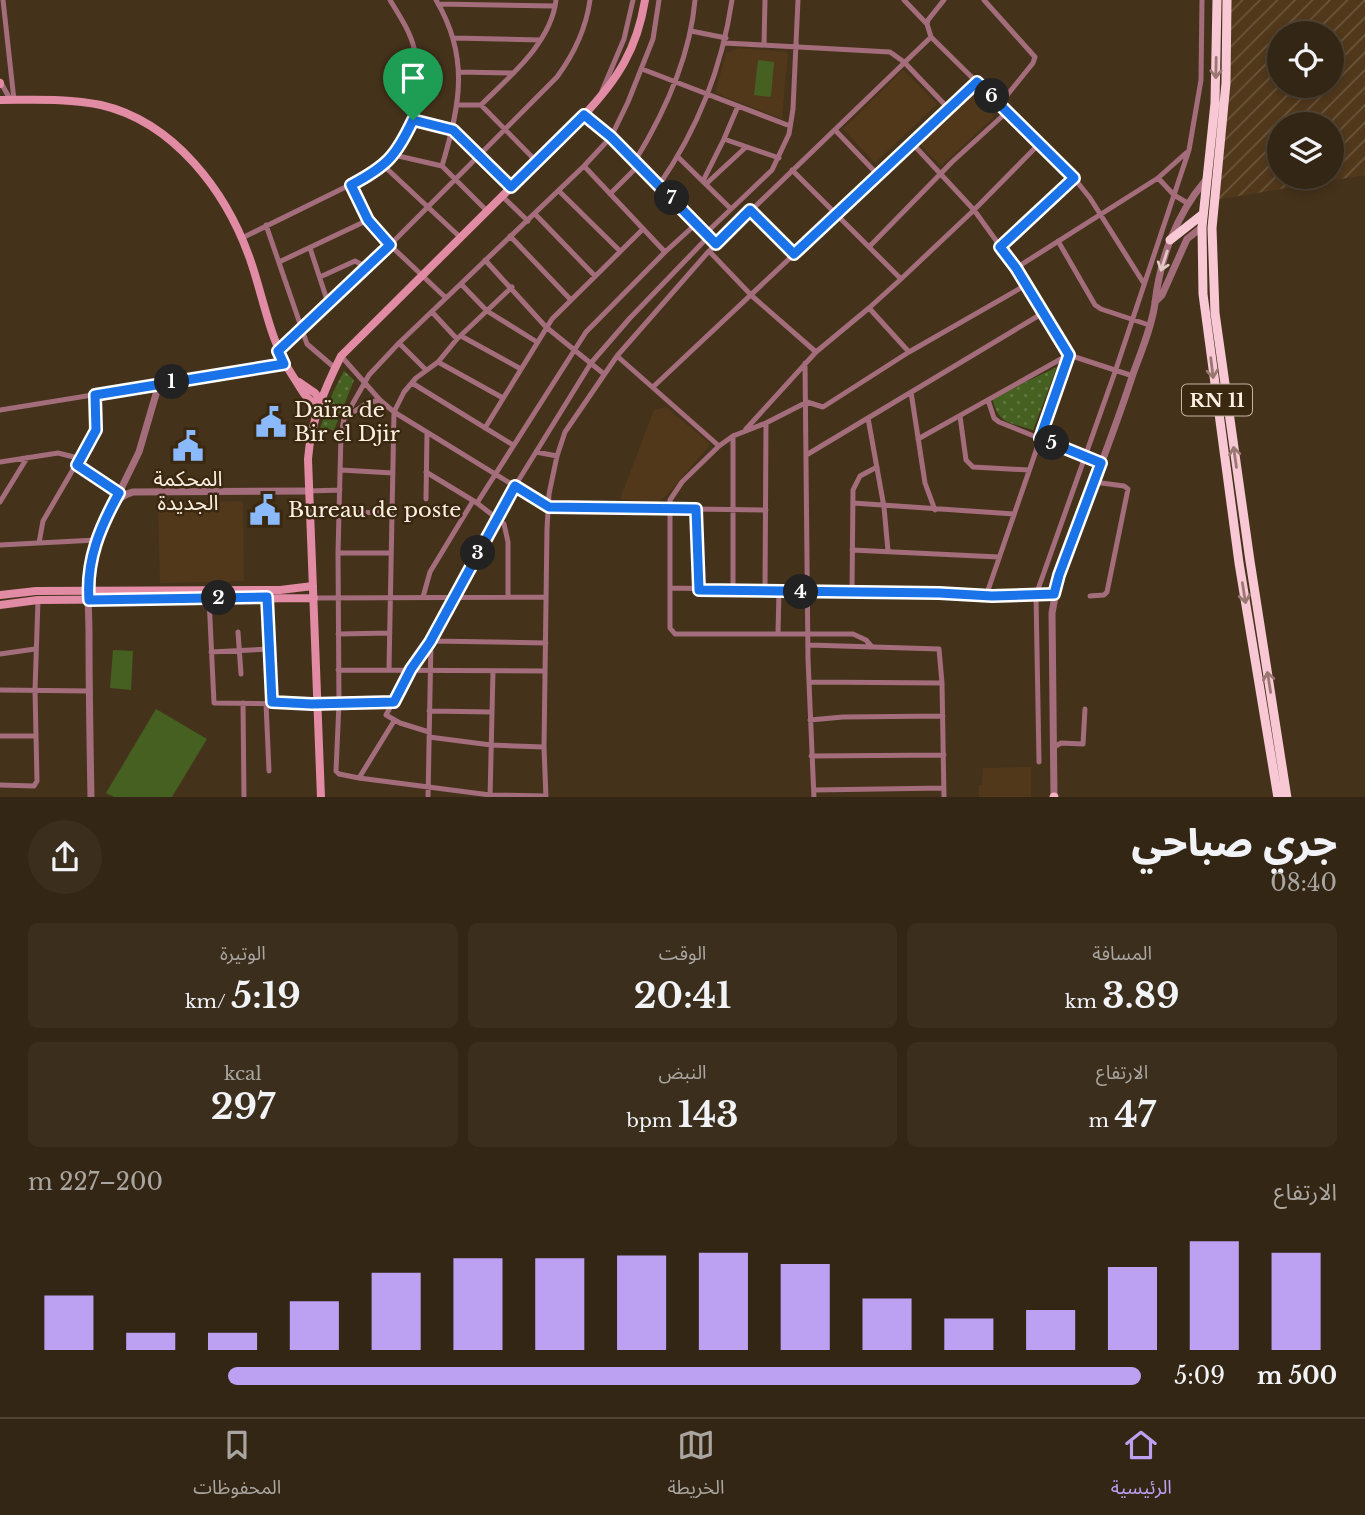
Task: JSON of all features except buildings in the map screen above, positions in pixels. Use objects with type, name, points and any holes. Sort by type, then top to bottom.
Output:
[{"type":"highway","name":"RN 11","points":[[1217,0],[1215,103],[1202,227],[1203,293],[1239,563],[1278,797]]},
{"type":"highway","name":"RN 11","points":[[1227,0],[1226,83],[1212,228],[1215,313],[1287,797]]},
{"type":"highway","points":[[1170,240],[1203,214]]},
{"type":"main road","points":[[321,797],[309,491],[309,439],[319,402],[341,356],[584,115],[617,78],[641,22],[645,0]]},
{"type":"main road","points":[[0,100],[64,101],[101,105],[152,126],[181,149],[224,205],[242,238],[284,364],[304,388],[310,401],[319,402]]},
{"type":"main road","points":[[304,388],[317,386],[333,372]]},
{"type":"main road","points":[[304,388],[314,416]]},
{"type":"main road","points":[[0,605],[89,596],[280,590],[313,586]]},
{"type":"main road","points":[[0,596],[36,591],[89,596],[314,598]]},
{"type":"street","points":[[3,0],[13,100]]},
{"type":"street","points":[[242,238],[351,185],[384,166],[394,155],[413,120],[419,88],[417,61],[409,32],[390,0]]},
{"type":"street","points":[[278,351],[390,245],[557,77],[569,61],[584,27],[590,0]]},
{"type":"street","points":[[600,98],[624,38],[633,0]]},
{"type":"street","points":[[659,0],[653,38],[611,137],[559,191],[399,343],[364,380],[344,419],[340,444],[338,553],[339,703],[336,771],[339,775],[490,796],[546,797],[544,747],[549,507],[557,456],[565,432],[617,356],[709,251],[931,37]]},
{"type":"street","points":[[610,194],[637,163],[675,82],[691,31],[695,0]]},
{"type":"street","points":[[659,185],[678,157],[707,94],[726,41],[732,0]]},
{"type":"street","points":[[764,45],[765,0]]},
{"type":"street","points":[[544,747],[491,745],[429,734],[394,721],[386,715],[411,669],[430,642],[515,486],[591,363],[730,208],[772,170],[779,158],[790,126],[798,0]]},
{"type":"street","points":[[904,0],[927,24]]},
{"type":"street","points":[[944,0],[928,18],[931,37],[1074,178],[1143,282]]},
{"type":"street","points":[[984,0],[1035,57],[1000,104]]},
{"type":"street","points":[[1039,762],[1036,595],[1115,372],[1189,150],[1200,80],[1202,0]]},
{"type":"street","points":[[442,166],[458,105],[459,72],[453,38],[437,2],[556,3],[540,40],[512,73],[481,105],[458,105]]},
{"type":"street","points":[[691,31],[726,41],[887,52],[904,62],[948,108]]},
{"type":"street","points":[[453,38],[540,40]]},
{"type":"street","points":[[642,69],[790,126]]},
{"type":"street","points":[[459,72],[512,73]]},
{"type":"street","points":[[653,387],[977,82]]},
{"type":"street","points":[[0,83],[13,100]]},
{"type":"street","points":[[481,105],[537,162]]},
{"type":"street","points":[[704,182],[738,106]]},
{"type":"street","points":[[869,247],[1008,111]]},
{"type":"street","points":[[584,115],[611,137],[716,244]]},
{"type":"street","points":[[413,120],[453,130],[511,187]]},
{"type":"street","points":[[835,130],[878,175]]},
{"type":"street","points":[[724,139],[779,158]]},
{"type":"street","points":[[911,142],[974,210],[1016,268],[1069,355],[1133,376]]},
{"type":"street","points":[[746,429],[816,352],[901,279],[1039,144]]},
{"type":"street","points":[[704,182],[746,147]]},
{"type":"street","points":[[1016,268],[1158,178],[1189,150]]},
{"type":"street","points":[[394,155],[442,166],[487,211]]},
{"type":"street","points":[[678,157],[730,208]]},
{"type":"street","points":[[384,166],[461,237]]},
{"type":"street","points":[[584,166],[665,251]]},
{"type":"street","points":[[792,170],[901,279]]},
{"type":"street","points":[[1000,247],[1074,178]]},
{"type":"street","points":[[1158,178],[1174,195],[1189,204]]},
{"type":"street","points":[[1054,797],[1054,594],[1133,376],[1170,240],[1205,181]]},
{"type":"street","points":[[351,185],[368,220],[390,245],[446,298]]},
{"type":"street","points":[[559,191],[620,251]]},
{"type":"street","points":[[502,196],[528,221]]},
{"type":"street","points":[[750,210],[794,254]]},
{"type":"street","points":[[535,214],[595,275]]},
{"type":"street","points":[[279,262],[368,220]]},
{"type":"street","points":[[423,597],[430,572],[586,332],[665,251],[697,223]]},
{"type":"street","points":[[266,225],[307,344],[333,372]]},
{"type":"street","points":[[1155,302],[1162,295],[1187,239],[1202,227]]},
{"type":"street","points":[[485,428],[546,327],[570,299],[643,229]]},
{"type":"street","points":[[510,236],[570,299]]},
{"type":"street","points":[[1058,242],[1095,305],[1149,324]]},
{"type":"street","points":[[310,248],[328,303]]},
{"type":"street","points":[[709,251],[752,296],[816,352]]},
{"type":"street","points":[[485,260],[546,327],[604,374]]},
{"type":"street","points":[[320,276],[355,261],[366,267]]},
{"type":"street","points":[[461,284],[487,311],[537,342]]},
{"type":"street","points":[[872,647],[859,635],[853,634],[675,634],[670,628],[670,500],[682,482],[733,436],[807,402],[823,407],[909,352],[1026,285]]},
{"type":"street","points":[[389,669],[394,412],[412,383],[438,362],[459,337],[512,287]]},
{"type":"street","points":[[869,308],[909,352]]},
{"type":"street","points":[[432,312],[459,337],[521,369]]},
{"type":"street","points":[[808,454],[1043,313]]},
{"type":"street","points":[[399,343],[426,370]]},
{"type":"street","points":[[918,439],[1069,355]]},
{"type":"street","points":[[986,596],[1069,355]]},
{"type":"street","points":[[341,356],[394,412],[549,507],[766,510]]},
{"type":"street","points":[[617,356],[719,446]]},
{"type":"street","points":[[438,362],[503,398]]},
{"type":"street","points":[[805,363],[808,645],[814,794],[944,788]]},
{"type":"street","points":[[0,410],[284,364]]},
{"type":"street","points":[[412,383],[513,445]]},
{"type":"street","points":[[91,797],[91,557],[96,540],[142,444],[159,384]]},
{"type":"street","points":[[911,392],[925,484],[935,510]]},
{"type":"street","points":[[39,542],[43,522],[96,430],[95,395]]},
{"type":"street","points":[[344,419],[363,404],[380,400]]},
{"type":"street","points":[[988,400],[993,418],[999,422],[1101,463]]},
{"type":"street","points":[[960,416],[965,460],[969,464],[973,467],[1029,470]]},
{"type":"street","points":[[868,418],[884,507],[888,551]]},
{"type":"street","points":[[765,591],[766,422]]},
{"type":"street","points":[[426,499],[427,433]]},
{"type":"street","points":[[733,436],[733,590]]},
{"type":"street","points":[[0,462],[61,453],[74,457],[77,465],[117,497]]},
{"type":"street","points":[[536,453],[557,456]]},
{"type":"street","points":[[0,502],[27,458]]},
{"type":"street","points":[[852,592],[853,490],[860,475],[877,467]]},
{"type":"street","points":[[341,470],[393,473]]},
{"type":"street","points":[[426,472],[498,517],[504,524],[507,531],[508,597]]},
{"type":"street","points":[[1090,596],[1104,595],[1107,592],[1128,489],[1124,486],[1094,482]]},
{"type":"street","points":[[117,497],[133,492],[340,491]]},
{"type":"street","points":[[853,503],[1014,514]]},
{"type":"street","points":[[696,509],[699,590]]},
{"type":"street","points":[[339,512],[392,513]]},
{"type":"street","points":[[0,545],[96,540]]},
{"type":"street","points":[[852,550],[999,557]]},
{"type":"street","points":[[338,553],[391,553]]},
{"type":"street","points":[[670,588],[986,596],[1054,594]]},
{"type":"street","points":[[0,785],[34,786],[37,781],[36,591]]},
{"type":"street","points":[[778,633],[779,591]]},
{"type":"street","points":[[267,597],[269,771]]},
{"type":"street","points":[[314,598],[546,597]]},
{"type":"street","points":[[209,598],[214,703],[394,702]]},
{"type":"street","points":[[238,632],[241,674]]},
{"type":"street","points":[[338,634],[390,633]]},
{"type":"street","points":[[430,642],[546,643]]},
{"type":"street","points":[[428,797],[430,642]]},
{"type":"street","points":[[808,645],[939,649],[944,797]]},
{"type":"street","points":[[0,654],[35,649]]},
{"type":"street","points":[[211,652],[269,649]]},
{"type":"street","points":[[338,670],[545,671]]},
{"type":"street","points":[[490,796],[493,671]]},
{"type":"street","points":[[809,682],[942,683]]},
{"type":"street","points":[[0,690],[89,691]]},
{"type":"street","points":[[243,703],[244,797]]},
{"type":"street","points":[[1054,747],[1061,743],[1083,744],[1085,709]]},
{"type":"street","points":[[429,711],[492,712]]},
{"type":"street","points":[[810,720],[943,716]]},
{"type":"street","points":[[359,778],[394,721]]},
{"type":"street","points":[[0,736],[35,736]]},
{"type":"street","points":[[811,756],[943,755]]},
{"type":"shaded area","points":[[1229,0],[1365,0],[1365,175],[1344,178],[1344,112],[1267,112],[1267,189],[1281,189],[1215,200]]},
{"type":"shaded area","points":[[739,48],[788,54],[782,119],[715,93],[726,53]]},
{"type":"shaded area","points":[[903,70],[937,104],[875,163],[843,129]]},
{"type":"shaded area","points":[[971,90],[994,117],[941,166],[917,141]]},
{"type":"shaded area","points":[[666,407],[709,443],[709,446],[666,496],[656,503],[620,499],[654,410]]},
{"type":"shaded area","points":[[243,501],[244,581],[160,583],[158,503]]},
{"type":"shaded area","points":[[1031,767],[1031,797],[979,797],[983,768]]},
{"type":"green space","points":[[758,60],[774,62],[771,97],[754,95]]},
{"type":"green space","points":[[1057,367],[1033,430],[1002,418],[992,398]]},
{"type":"green space","points":[[344,371],[354,380],[334,430],[320,428],[333,392]]},
{"type":"green space","points":[[113,650],[133,651],[131,690],[110,688]]},
{"type":"green space","points":[[156,709],[207,739],[172,797],[114,797],[106,793]]},
{"type":"place","name":"Daïra de Bir el Djir","points":[[271,422]]},
{"type":"place","name":"المحكمة الجديدة","points":[[188,446]]},
{"type":"place","name":"Bureau de poste","points":[[265,510]]},
{"type":"route","points":[[977,82],[1074,178],[1000,247],[1016,268],[1069,355],[1040,438],[1101,463],[1054,594],[992,596],[699,590],[696,509],[549,507],[515,486],[394,702],[272,702],[267,597],[89,600],[94,546],[119,493],[77,465],[96,430],[95,395],[284,364],[278,351],[390,245],[368,220],[351,185],[384,166],[394,155],[413,120],[453,130],[511,187],[584,115],[611,137],[716,244],[750,210],[794,254],[977,82]]}]
